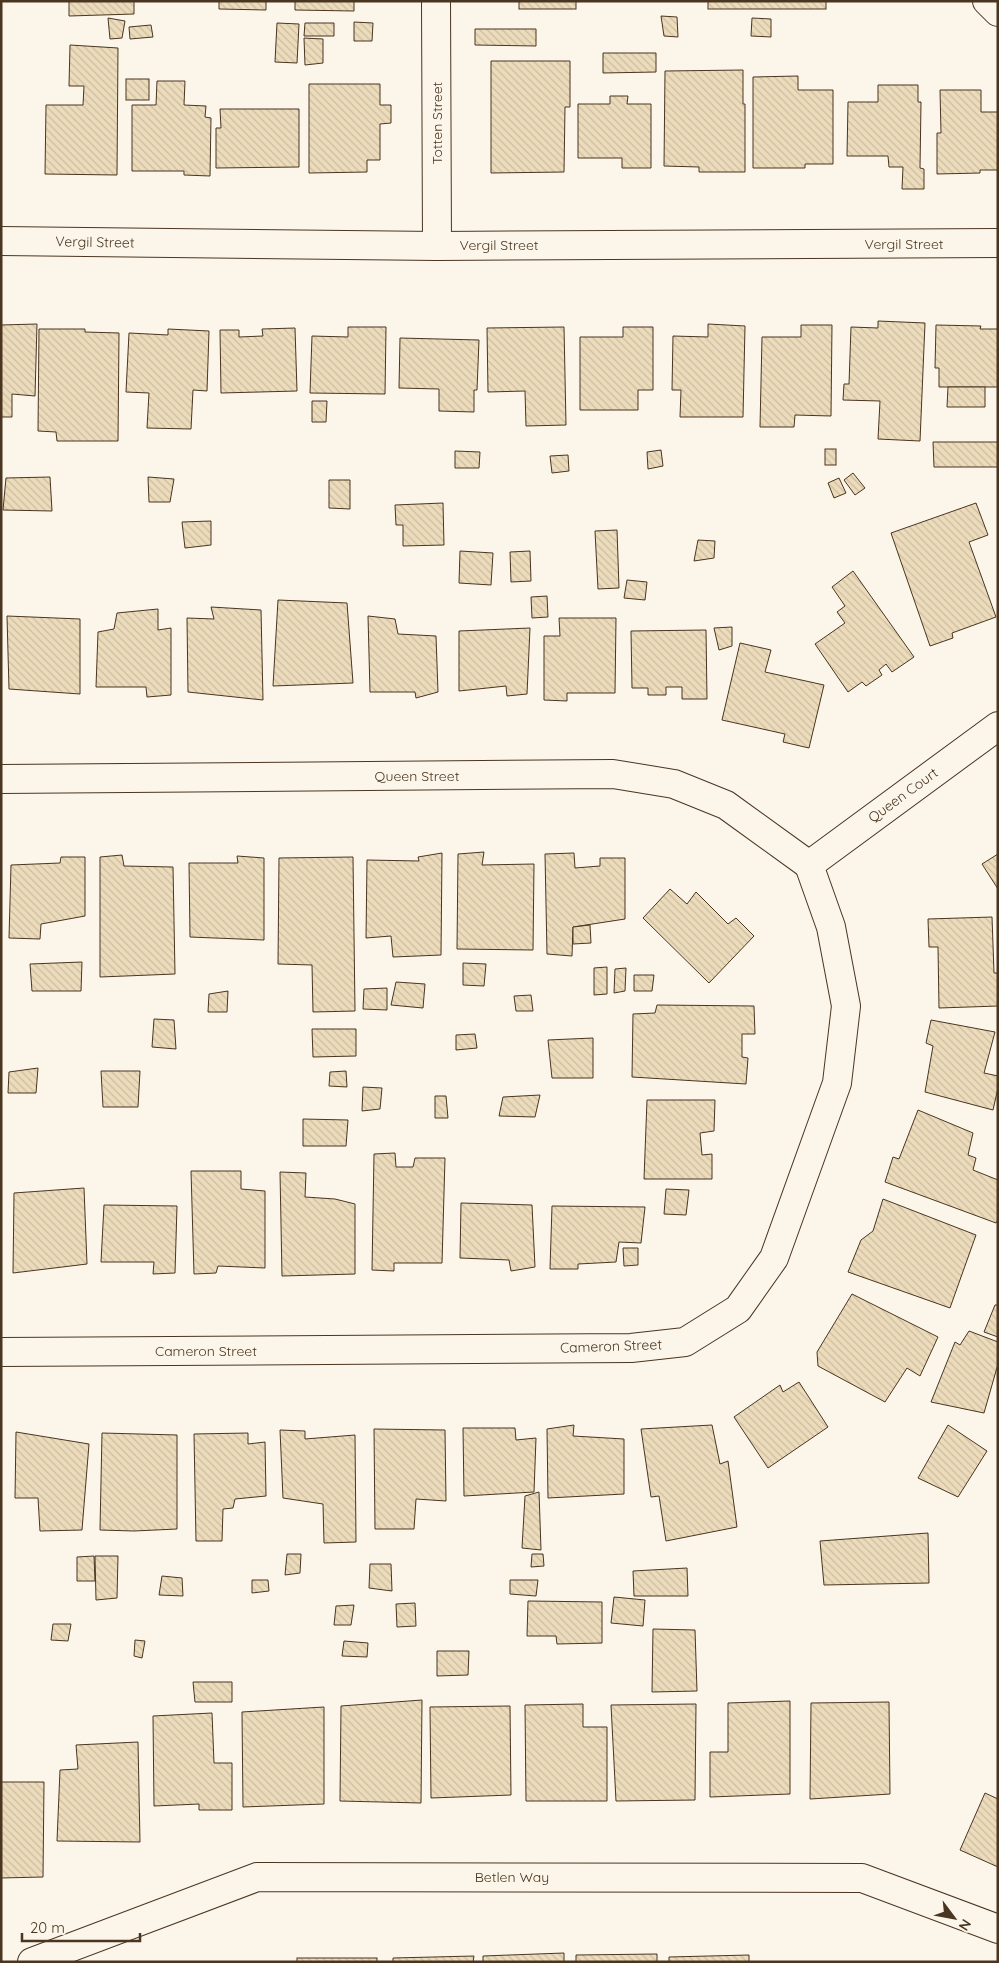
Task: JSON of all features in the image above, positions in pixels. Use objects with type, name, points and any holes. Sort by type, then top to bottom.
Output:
[{"type":"street","name":"Totten Street","points":[[436,1],[438,246]]},
{"type":"street","points":[[987,1],[998,12]]},
{"type":"street","name":"Vergil Street","points":[[1,241],[438,246],[998,243]]},
{"type":"street","name":"Queen Court","points":[[809,865],[998,726]]},
{"type":"street","name":"Queen Street","points":[[1,778],[614,774],[674,784],[726,804],[809,865]]},
{"type":"street","name":"Cameron Street","points":[[1,1352],[631,1348],[685,1342],[738,1309],[774,1258],[837,1083],[846,1006],[831,927],[809,865]]},
{"type":"street","name":"Betlen Way","points":[[32,1962],[257,1877],[862,1878],[998,1929]]},
{"type":"building","points":[[69,1],[134,1],[134,14],[69,16]]},
{"type":"building","points":[[219,1],[266,1],[266,10],[219,9]]},
{"type":"building","points":[[295,1],[354,1],[354,11],[295,10]]},
{"type":"building","points":[[519,1],[576,1],[576,9],[519,9]]},
{"type":"building","points":[[708,1],[826,1],[826,9],[708,9]]},
{"type":"building","points":[[661,16],[677,17],[678,37],[664,36]]},
{"type":"building","points":[[108,18],[125,21],[122,38],[110,39]]},
{"type":"building","points":[[752,18],[771,19],[771,37],[751,36]]},
{"type":"building","points":[[354,22],[373,23],[372,41],[354,41]]},
{"type":"building","points":[[277,23],[299,24],[297,63],[275,62]]},
{"type":"building","points":[[305,23],[334,23],[334,36],[304,36]]},
{"type":"building","points":[[151,25],[153,37],[130,39],[129,27]]},
{"type":"building","points":[[475,29],[536,29],[536,46],[475,45]]},
{"type":"building","points":[[304,38],[323,39],[323,63],[305,65]]},
{"type":"building","points":[[70,45],[118,48],[117,175],[45,174],[46,105],[83,105],[84,86],[69,86]]},
{"type":"building","points":[[603,53],[656,53],[656,72],[603,73]]},
{"type":"building","points":[[491,61],[570,61],[570,107],[565,107],[564,172],[491,173]]},
{"type":"building","points":[[743,70],[745,172],[699,172],[699,167],[664,166],[665,71]]},
{"type":"building","points":[[798,76],[798,90],[833,90],[833,164],[805,164],[805,168],[753,168],[753,77]]},
{"type":"building","points":[[126,79],[149,79],[149,100],[126,100]]},
{"type":"building","points":[[157,81],[185,81],[184,105],[206,106],[205,117],[211,118],[210,176],[184,175],[184,171],[132,171],[132,105],[156,105]]},
{"type":"building","points":[[309,84],[380,84],[380,105],[391,105],[391,123],[380,124],[380,160],[367,160],[367,172],[309,173]]},
{"type":"building","points":[[878,85],[918,85],[918,102],[921,102],[920,168],[924,169],[924,189],[902,189],[903,167],[889,167],[888,156],[847,156],[848,102],[878,102]]},
{"type":"building","points":[[940,90],[981,90],[981,112],[998,112],[998,170],[980,170],[980,173],[937,174],[937,133],[941,133]]},
{"type":"building","points":[[610,96],[628,96],[627,104],[651,104],[651,168],[622,168],[622,158],[578,158],[578,104],[610,104]]},
{"type":"building","points":[[220,109],[299,109],[299,167],[216,168],[216,128],[221,128]]},
{"type":"building","points":[[878,321],[925,323],[920,441],[878,439],[880,401],[843,400],[844,384],[849,384],[851,327],[878,328]]},
{"type":"building","points":[[37,324],[35,396],[12,394],[12,417],[1,417],[1,325]]},
{"type":"building","points":[[708,324],[745,326],[743,417],[680,417],[681,390],[672,390],[673,336],[708,337]]},
{"type":"building","points":[[801,325],[832,325],[831,416],[795,415],[794,427],[760,427],[762,337],[801,337]]},
{"type":"building","points":[[936,325],[981,326],[980,329],[998,329],[998,387],[939,387],[939,368],[935,368]]},
{"type":"building","points":[[348,327],[386,327],[385,394],[310,393],[312,336],[348,337]]},
{"type":"building","points":[[564,327],[566,425],[526,426],[525,391],[488,392],[487,328]]},
{"type":"building","points":[[623,327],[653,327],[653,390],[638,390],[638,410],[580,410],[580,337],[623,337]]},
{"type":"building","points":[[295,328],[297,391],[221,393],[220,330],[239,330],[239,337],[263,336],[262,329]]},
{"type":"building","points":[[39,329],[85,329],[85,332],[119,333],[118,441],[57,441],[56,432],[38,431]]},
{"type":"building","points":[[168,329],[209,331],[207,391],[193,390],[191,429],[147,428],[149,393],[126,392],[129,333],[168,335]]},
{"type":"building","points":[[400,338],[479,340],[477,390],[474,390],[474,412],[439,411],[439,389],[399,388]]},
{"type":"building","points":[[948,387],[985,387],[985,407],[947,407]]},
{"type":"building","points":[[312,401],[327,401],[326,422],[312,422]]},
{"type":"building","points":[[933,442],[998,442],[998,467],[934,467]]},
{"type":"building","points":[[825,449],[836,449],[836,465],[825,465]]},
{"type":"building","points":[[661,450],[663,466],[648,469],[647,452]]},
{"type":"building","points":[[455,451],[480,452],[479,468],[455,468]]},
{"type":"building","points":[[568,455],[569,471],[552,473],[550,456]]},
{"type":"building","points":[[853,473],[865,488],[855,495],[844,480]]},
{"type":"building","points":[[50,477],[52,511],[3,510],[6,478]]},
{"type":"building","points":[[148,477],[174,479],[170,502],[149,502]]},
{"type":"building","points":[[839,478],[846,493],[834,498],[828,483]]},
{"type":"building","points":[[329,480],[350,480],[350,509],[329,508]]},
{"type":"building","points":[[443,503],[444,545],[403,546],[403,525],[396,525],[395,505]]},
{"type":"building","points":[[976,503],[988,535],[969,542],[996,617],[952,633],[953,638],[930,646],[891,533]]},
{"type":"building","points":[[211,521],[211,545],[185,548],[182,522]]},
{"type":"building","points":[[617,530],[619,588],[598,589],[595,531]]},
{"type":"building","points":[[698,540],[715,541],[714,558],[694,561]]},
{"type":"building","points":[[460,551],[493,553],[491,585],[459,583]]},
{"type":"building","points":[[530,551],[531,581],[511,582],[510,552]]},
{"type":"building","points":[[853,571],[914,657],[892,672],[886,664],[879,670],[882,675],[866,686],[862,682],[848,692],[815,644],[845,623],[837,612],[845,606],[832,587]]},
{"type":"building","points":[[627,580],[647,582],[645,600],[624,598]]},
{"type":"building","points":[[547,596],[548,617],[532,618],[531,597]]},
{"type":"building","points":[[278,600],[347,603],[353,683],[273,686]]},
{"type":"building","points":[[211,607],[261,610],[263,700],[188,692],[187,618],[214,619]]},
{"type":"building","points":[[158,609],[158,630],[171,628],[171,695],[147,697],[146,687],[96,687],[98,632],[114,629],[117,613]]},
{"type":"building","points":[[7,616],[80,619],[80,694],[9,689]]},
{"type":"building","points":[[368,616],[395,619],[398,634],[436,636],[438,692],[416,698],[415,692],[370,692]]},
{"type":"building","points":[[559,618],[616,618],[615,693],[567,693],[567,701],[544,700],[544,636],[560,636]]},
{"type":"building","points":[[732,627],[732,646],[719,650],[714,628]]},
{"type":"building","points":[[530,628],[527,694],[507,696],[506,686],[459,691],[459,631]]},
{"type":"building","points":[[706,630],[707,699],[682,699],[682,687],[666,687],[666,695],[648,695],[648,688],[632,688],[631,631]]},
{"type":"building","points":[[740,643],[771,650],[765,672],[824,685],[809,748],[783,742],[785,734],[722,720]]},
{"type":"building","points":[[484,852],[482,865],[534,864],[533,950],[457,949],[458,854]]},
{"type":"building","points":[[442,853],[441,955],[393,957],[391,936],[366,938],[367,860],[419,861],[418,857]]},
{"type":"building","points":[[574,853],[575,868],[600,866],[600,858],[625,858],[625,919],[573,927],[572,956],[547,954],[545,854]]},
{"type":"building","points":[[998,854],[998,889],[982,864]]},
{"type":"building","points":[[122,855],[124,866],[173,867],[175,974],[100,977],[100,857]]},
{"type":"building","points":[[237,856],[264,858],[264,940],[190,937],[189,863],[238,863]]},
{"type":"building","points":[[61,857],[85,857],[85,916],[41,924],[40,939],[9,938],[11,865],[60,863]]},
{"type":"building","points":[[353,857],[355,1011],[313,1012],[312,965],[278,964],[279,858]]},
{"type":"building","points":[[670,889],[687,904],[696,892],[728,924],[736,918],[754,936],[709,983],[643,918]]},
{"type":"building","points":[[992,917],[994,973],[998,973],[998,1006],[939,1008],[938,947],[929,947],[928,919]]},
{"type":"building","points":[[590,925],[591,943],[573,944],[573,927]]},
{"type":"building","points":[[82,962],[81,991],[32,991],[30,964]]},
{"type":"building","points":[[463,963],[486,964],[484,986],[463,985]]},
{"type":"building","points":[[607,967],[607,994],[594,995],[594,968]]},
{"type":"building","points":[[626,968],[625,991],[614,993],[615,969]]},
{"type":"building","points":[[634,975],[654,975],[652,991],[634,991]]},
{"type":"building","points":[[396,982],[425,984],[423,1008],[391,1005]]},
{"type":"building","points":[[387,988],[387,1010],[363,1009],[364,989]]},
{"type":"building","points":[[228,991],[227,1012],[208,1012],[209,994]]},
{"type":"building","points":[[531,995],[533,1011],[516,1011],[514,996]]},
{"type":"building","points":[[657,1005],[754,1006],[755,1034],[742,1034],[742,1057],[748,1058],[746,1084],[632,1077],[633,1014],[655,1013]]},
{"type":"building","points":[[154,1019],[174,1020],[176,1049],[152,1047]]},
{"type":"building","points":[[931,1020],[995,1032],[984,1073],[998,1076],[998,1088],[993,1110],[925,1092],[933,1046],[926,1043]]},
{"type":"building","points":[[312,1029],[356,1029],[356,1056],[313,1057]]},
{"type":"building","points":[[475,1034],[477,1048],[456,1050],[456,1035]]},
{"type":"building","points":[[593,1038],[593,1078],[552,1078],[548,1040]]},
{"type":"building","points":[[38,1068],[36,1093],[8,1093],[9,1072]]},
{"type":"building","points":[[101,1071],[140,1071],[138,1107],[103,1107]]},
{"type":"building","points":[[346,1071],[347,1087],[329,1086],[330,1072]]},
{"type":"building","points":[[363,1087],[382,1088],[380,1109],[362,1111]]},
{"type":"building","points":[[540,1095],[535,1117],[499,1116],[503,1097]]},
{"type":"building","points":[[435,1096],[446,1096],[448,1118],[435,1118]]},
{"type":"building","points":[[647,1100],[715,1100],[714,1131],[700,1133],[702,1155],[712,1154],[712,1179],[644,1179]]},
{"type":"building","points":[[918,1110],[973,1133],[968,1155],[976,1158],[973,1170],[998,1180],[998,1220],[996,1223],[885,1182],[893,1157],[899,1159]]},
{"type":"building","points":[[303,1119],[348,1120],[346,1146],[303,1146]]},
{"type":"building","points":[[395,1153],[396,1167],[413,1167],[415,1158],[445,1158],[442,1263],[394,1263],[394,1271],[372,1270],[374,1154]]},
{"type":"building","points":[[191,1171],[241,1171],[241,1189],[265,1191],[265,1268],[218,1266],[216,1273],[194,1274]]},
{"type":"building","points":[[280,1172],[306,1173],[305,1197],[335,1199],[355,1204],[355,1274],[282,1276]]},
{"type":"building","points":[[84,1188],[87,1264],[13,1273],[14,1193]]},
{"type":"building","points":[[666,1189],[689,1190],[686,1215],[664,1214]]},
{"type":"building","points":[[883,1199],[976,1235],[950,1308],[848,1272],[861,1240],[873,1231]]},
{"type":"building","points":[[461,1203],[532,1205],[535,1267],[511,1271],[509,1260],[460,1258]]},
{"type":"building","points":[[104,1205],[177,1206],[175,1273],[153,1274],[154,1262],[101,1262]]},
{"type":"building","points":[[552,1206],[645,1207],[641,1243],[619,1242],[616,1262],[578,1264],[578,1269],[550,1269]]},
{"type":"building","points":[[623,1248],[638,1248],[638,1265],[624,1266]]},
{"type":"building","points":[[852,1294],[938,1337],[920,1376],[907,1368],[885,1402],[818,1366],[817,1352]]},
{"type":"building","points":[[995,1305],[998,1305],[998,1337],[984,1332]]},
{"type":"building","points":[[969,1331],[998,1342],[998,1364],[984,1413],[931,1402],[955,1342],[960,1345]]},
{"type":"building","points":[[799,1382],[828,1427],[768,1468],[734,1417],[780,1385],[783,1392]]},
{"type":"building","points":[[574,1425],[573,1436],[624,1439],[624,1494],[548,1498],[547,1429]]},
{"type":"building","points":[[712,1425],[720,1464],[728,1461],[737,1527],[666,1541],[659,1496],[651,1497],[641,1429]]},
{"type":"building","points":[[948,1425],[987,1451],[958,1497],[918,1478]]},
{"type":"building","points":[[463,1428],[515,1428],[516,1440],[536,1438],[534,1492],[464,1496]]},
{"type":"building","points":[[374,1429],[445,1430],[446,1501],[416,1499],[414,1529],[375,1529]]},
{"type":"building","points":[[280,1430],[305,1431],[305,1439],[355,1435],[356,1542],[324,1543],[323,1504],[283,1498]]},
{"type":"building","points":[[16,1432],[89,1444],[82,1530],[40,1531],[38,1498],[15,1498]]},
{"type":"building","points":[[102,1433],[177,1435],[177,1529],[100,1530]]},
{"type":"building","points":[[248,1433],[248,1444],[265,1442],[266,1496],[235,1499],[233,1508],[223,1509],[222,1541],[196,1541],[194,1434]]},
{"type":"building","points":[[539,1492],[541,1550],[522,1548],[525,1496]]},
{"type":"building","points":[[928,1533],[929,1583],[824,1585],[820,1541]]},
{"type":"building","points":[[287,1554],[301,1554],[300,1573],[285,1575]]},
{"type":"building","points":[[532,1554],[543,1554],[544,1566],[531,1567]]},
{"type":"building","points":[[94,1556],[95,1581],[77,1581],[77,1557]]},
{"type":"building","points":[[95,1556],[118,1556],[117,1598],[96,1600]]},
{"type":"building","points":[[370,1564],[391,1564],[392,1591],[369,1588]]},
{"type":"building","points":[[687,1568],[688,1596],[634,1596],[633,1571]]},
{"type":"building","points":[[162,1576],[182,1578],[183,1596],[159,1595]]},
{"type":"building","points":[[252,1580],[268,1580],[269,1591],[252,1593]]},
{"type":"building","points":[[510,1580],[538,1580],[536,1596],[510,1594]]},
{"type":"building","points":[[614,1597],[645,1600],[643,1626],[611,1623]]},
{"type":"building","points":[[528,1601],[602,1602],[602,1643],[557,1644],[556,1636],[527,1636]]},
{"type":"building","points":[[415,1603],[416,1626],[397,1627],[396,1604]]},
{"type":"building","points":[[354,1605],[351,1625],[334,1625],[336,1606]]},
{"type":"building","points":[[53,1624],[71,1624],[68,1641],[51,1640]]},
{"type":"building","points":[[653,1629],[695,1630],[697,1691],[652,1692]]},
{"type":"building","points":[[135,1640],[145,1641],[142,1658],[134,1656]]},
{"type":"building","points":[[344,1641],[368,1643],[367,1657],[342,1656]]},
{"type":"building","points":[[437,1651],[469,1651],[468,1675],[437,1676]]},
{"type":"building","points":[[193,1682],[232,1682],[232,1702],[195,1702]]},
{"type":"building","points":[[422,1700],[421,1803],[340,1801],[341,1706]]},
{"type":"building","points":[[790,1701],[790,1794],[710,1797],[710,1752],[728,1752],[728,1703]]},
{"type":"building","points":[[889,1702],[890,1794],[810,1799],[811,1703]]},
{"type":"building","points":[[583,1704],[583,1727],[607,1727],[607,1801],[526,1801],[525,1705]]},
{"type":"building","points":[[696,1704],[695,1800],[616,1801],[611,1705]]},
{"type":"building","points":[[510,1706],[511,1795],[431,1798],[430,1707]]},
{"type":"building","points":[[324,1707],[324,1804],[243,1807],[242,1712]]},
{"type":"building","points":[[212,1713],[214,1763],[232,1763],[232,1810],[199,1810],[199,1804],[154,1806],[153,1716]]},
{"type":"building","points":[[138,1742],[140,1842],[57,1841],[60,1770],[78,1769],[76,1745]]},
{"type":"building","points":[[1,1782],[44,1782],[43,1877],[1,1878]]},
{"type":"building","points":[[985,1793],[998,1799],[998,1867],[960,1850]]},
{"type":"building","points":[[564,1953],[564,1962],[483,1962],[483,1956]]},
{"type":"building","points":[[657,1954],[657,1962],[576,1962],[576,1955]]},
{"type":"building","points":[[749,1955],[749,1962],[669,1962],[669,1957]]},
{"type":"building","points":[[474,1956],[473,1962],[393,1962],[393,1958]]},
{"type":"building","points":[[297,1958],[377,1958],[377,1962],[297,1962]]}]
